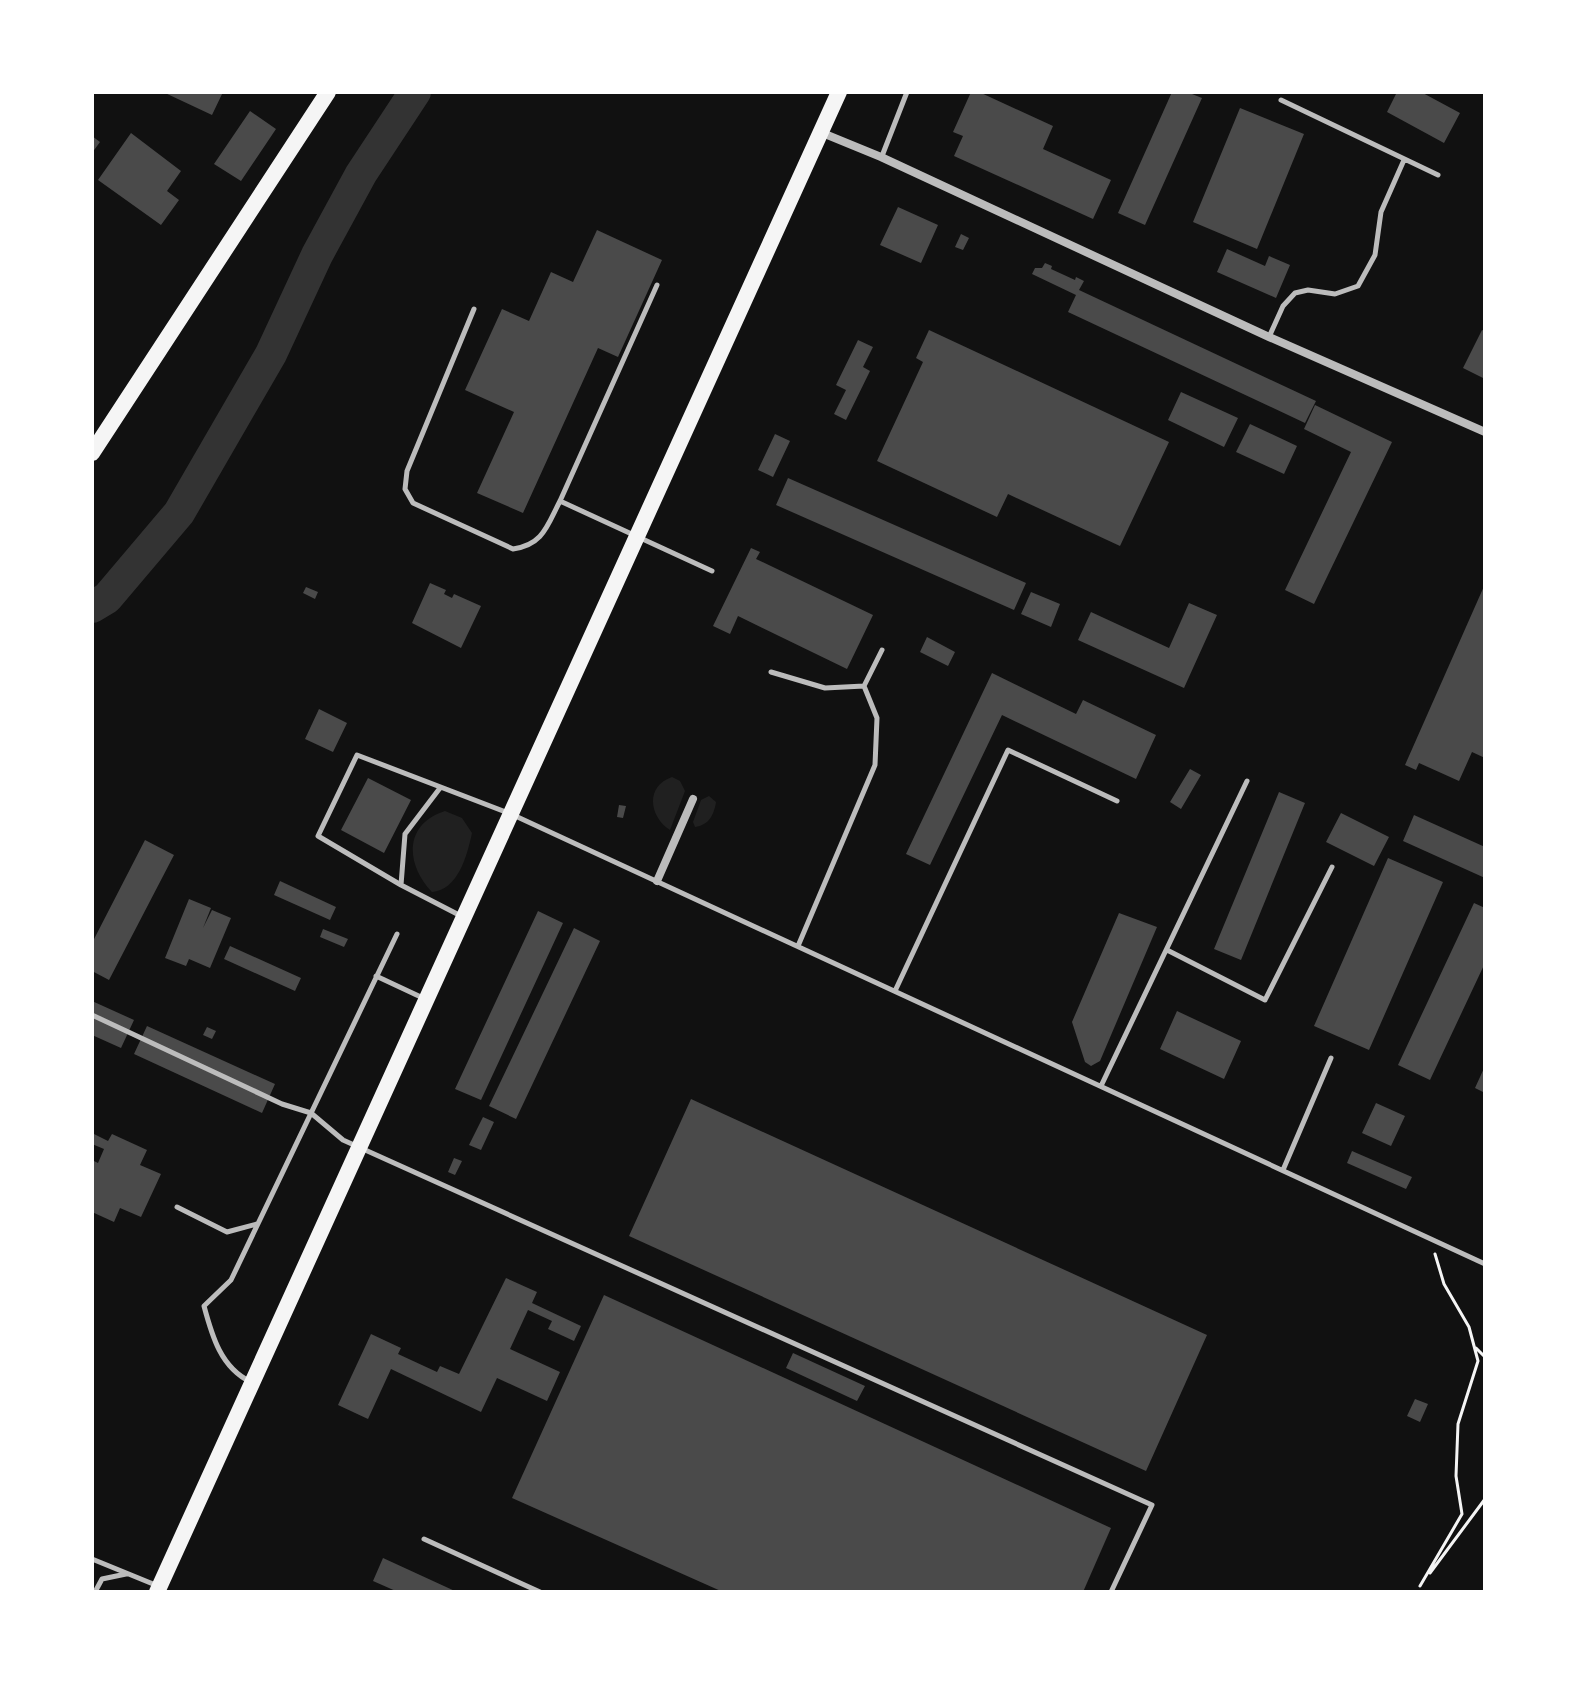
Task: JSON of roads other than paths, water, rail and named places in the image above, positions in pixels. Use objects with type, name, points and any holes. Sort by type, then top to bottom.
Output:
[{"type":"main road","points":[[92,453],[328,92]]},
{"type":"main road","points":[[158,1589],[839,92]]},
{"type":"street","points":[[820,132],[1485,432]]},
{"type":"street","points":[[657,881],[693,799]]},
{"type":"lane","points":[[881,157],[907,92]]},
{"type":"lane","points":[[1281,100],[1438,175]]},
{"type":"lane","points":[[1269,337],[1283,306],[1295,293],[1308,290],[1335,294],[1358,286],[1375,255],[1381,212],[1404,160]]},
{"type":"lane","points":[[474,309],[407,471],[405,489],[413,503],[513,549],[530,547],[542,536],[560,501],[657,285]]},
{"type":"lane","points":[[560,501],[712,571]]},
{"type":"lane","points":[[798,946],[875,765],[877,718],[864,686],[882,650]]},
{"type":"lane","points":[[771,672],[825,688],[864,686]]},
{"type":"lane","points":[[895,991],[1008,750],[1117,801]]},
{"type":"lane","points":[[464,917],[401,885],[318,836],[357,755],[511,814],[1485,1264]]},
{"type":"lane","points":[[1101,1086],[1247,781]]},
{"type":"lane","points":[[401,885],[405,834],[440,788]]},
{"type":"lane","points":[[1167,950],[1265,1000],[1332,867]]},
{"type":"lane","points":[[252,1382],[236,1375],[223,1357],[212,1336],[204,1306],[231,1280],[397,934]]},
{"type":"lane","points":[[376,976],[426,999]]},
{"type":"lane","points":[[92,1015],[282,1104],[311,1113],[343,1140],[1152,1505],[1111,1592]]},
{"type":"lane","points":[[1283,1170],[1331,1058]]},
{"type":"lane","points":[[177,1207],[227,1232],[258,1223]]},
{"type":"lane","points":[[424,1539],[540,1592]]},
{"type":"lane","points":[[92,1559],[158,1589]]},
{"type":"lane","points":[[95,1592],[102,1579],[127,1574]]},
{"type":"waterway","points":[[92,607],[107,598],[179,513],[271,354],[317,255],[361,174],[415,92]]}]
